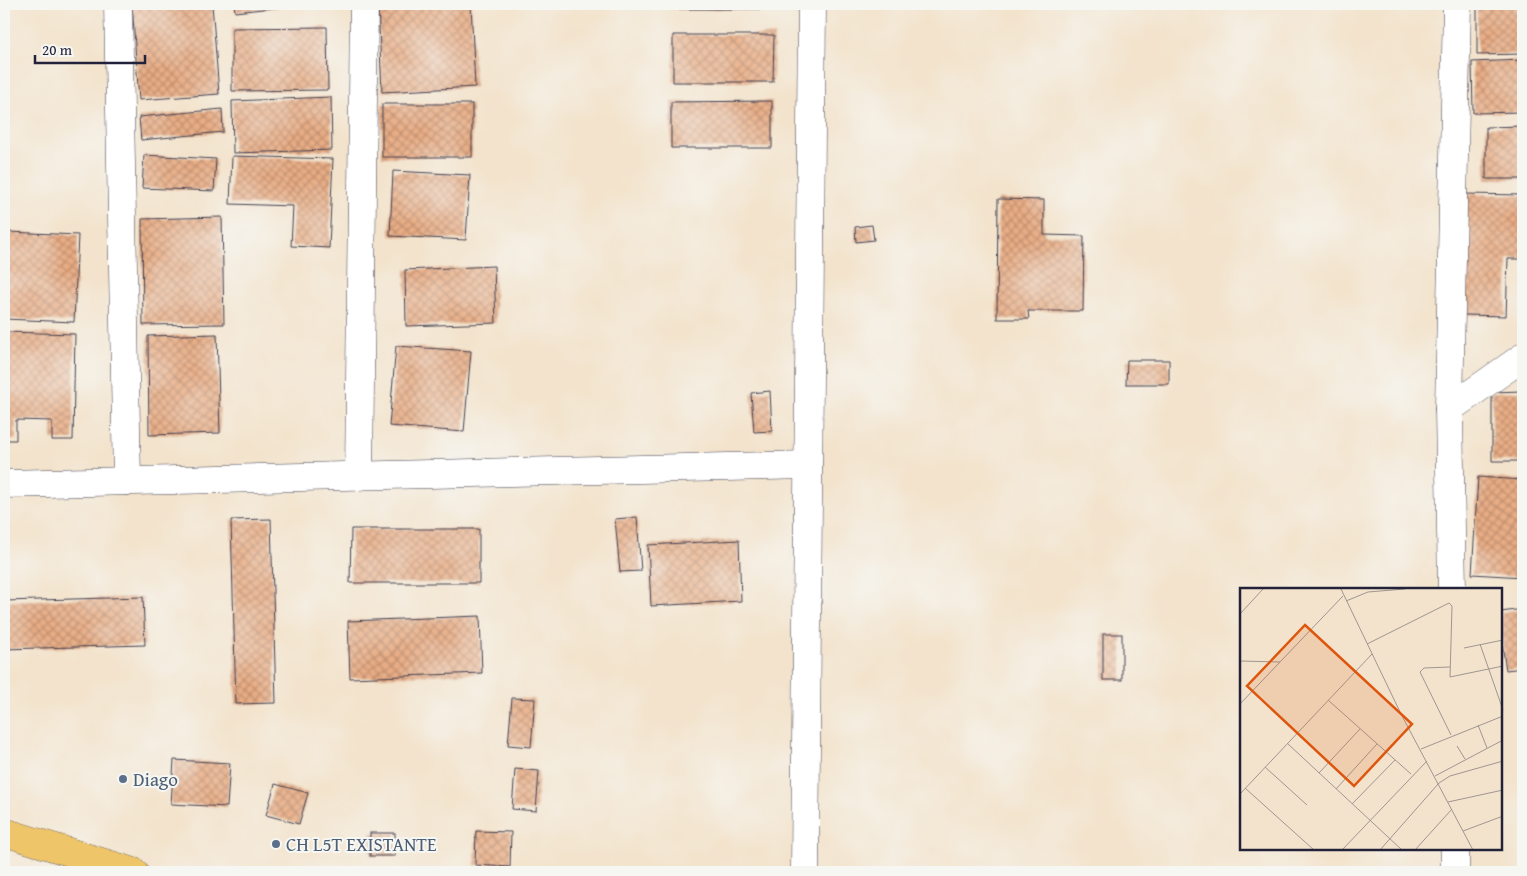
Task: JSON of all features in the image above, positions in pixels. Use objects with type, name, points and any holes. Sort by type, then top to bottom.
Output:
[{"type":"main road","points":[[4,832],[134,872]]},
{"type":"street","points":[[118,4],[127,481]]},
{"type":"street","points":[[359,476],[364,4]]},
{"type":"street","points":[[806,872],[812,4]]},
{"type":"street","points":[[1452,588],[1449,409],[1457,4]]},
{"type":"street","points":[[1449,409],[1523,357]]},
{"type":"street","points":[[4,484],[808,465]]},
{"type":"street","points":[[1455,851],[1455,872]]},
{"type":"building","points":[[132,4],[212,4],[219,94],[139,100]]},
{"type":"building","points":[[234,4],[299,4],[299,5],[235,12]]},
{"type":"building","points":[[378,4],[471,4],[475,87],[382,92]]},
{"type":"building","points":[[669,4],[770,4],[770,9],[669,9]]},
{"type":"building","points":[[1477,4],[1523,4],[1523,54],[1477,55]]},
{"type":"building","points":[[327,27],[328,90],[232,91],[232,28]]},
{"type":"building","points":[[673,35],[774,35],[773,82],[673,82]]},
{"type":"building","points":[[1523,60],[1523,112],[1473,113],[1472,62]]},
{"type":"building","points":[[331,97],[332,150],[233,153],[232,101]]},
{"type":"building","points":[[772,101],[772,148],[671,148],[671,102]]},
{"type":"building","points":[[382,104],[472,104],[472,157],[382,157]]},
{"type":"building","points":[[222,109],[223,132],[141,140],[139,117]]},
{"type":"building","points":[[1523,126],[1523,179],[1486,179],[1486,127]]},
{"type":"building","points":[[144,155],[216,159],[214,191],[142,188]]},
{"type":"building","points":[[232,156],[333,159],[329,248],[291,246],[293,206],[230,204]]},
{"type":"building","points":[[393,171],[470,175],[466,240],[390,236]]},
{"type":"building","points":[[1466,194],[1523,195],[1523,259],[1508,259],[1506,316],[1464,315]]},
{"type":"building","points":[[998,199],[1044,200],[1044,235],[1084,236],[1083,311],[1028,311],[1029,319],[997,319]]},
{"type":"building","points":[[222,217],[224,324],[143,325],[142,219]]},
{"type":"building","points":[[872,225],[874,240],[856,242],[855,227]]},
{"type":"building","points":[[8,232],[78,235],[74,322],[4,319]]},
{"type":"building","points":[[494,266],[496,323],[406,326],[405,270]]},
{"type":"building","points":[[4,332],[75,334],[73,440],[52,440],[52,421],[16,420],[16,440],[4,440]]},
{"type":"building","points":[[217,334],[220,433],[149,435],[148,336]]},
{"type":"building","points":[[396,346],[471,351],[464,432],[389,426]]},
{"type":"building","points":[[1127,360],[1169,360],[1169,384],[1126,384]]},
{"type":"building","points":[[770,391],[772,431],[754,432],[751,393]]},
{"type":"building","points":[[1523,391],[1523,461],[1492,461],[1492,392]]},
{"type":"building","points":[[1478,477],[1523,480],[1523,577],[1472,574]]},
{"type":"building","points":[[637,517],[641,571],[620,572],[615,519]]},
{"type":"building","points":[[271,519],[276,703],[236,704],[231,520]]},
{"type":"building","points":[[351,529],[479,529],[479,583],[350,583]]},
{"type":"building","points":[[739,540],[741,601],[651,606],[648,545]]},
{"type":"building","points":[[143,597],[145,645],[4,649],[4,601]]},
{"type":"building","points":[[1523,609],[1523,668],[1506,670],[1502,644],[1502,612]]},
{"type":"building","points":[[480,616],[482,673],[350,678],[348,621]]},
{"type":"building","points":[[1103,634],[1122,634],[1122,680],[1103,680]]},
{"type":"building","points":[[512,698],[535,699],[531,747],[508,745]]},
{"type":"building","points":[[174,760],[230,763],[227,807],[171,804]]},
{"type":"building","points":[[515,769],[539,771],[536,811],[512,809]]},
{"type":"building","points":[[275,784],[308,793],[299,824],[266,815]]},
{"type":"building","points":[[476,831],[511,832],[510,867],[475,865]]},
{"type":"building","points":[[370,833],[395,833],[395,856],[370,856]]},
{"type":"place","name":"Diago","points":[[123,779]]},
{"type":"place","name":"CH L5T EXISTANTE","points":[[276,844]]}]
